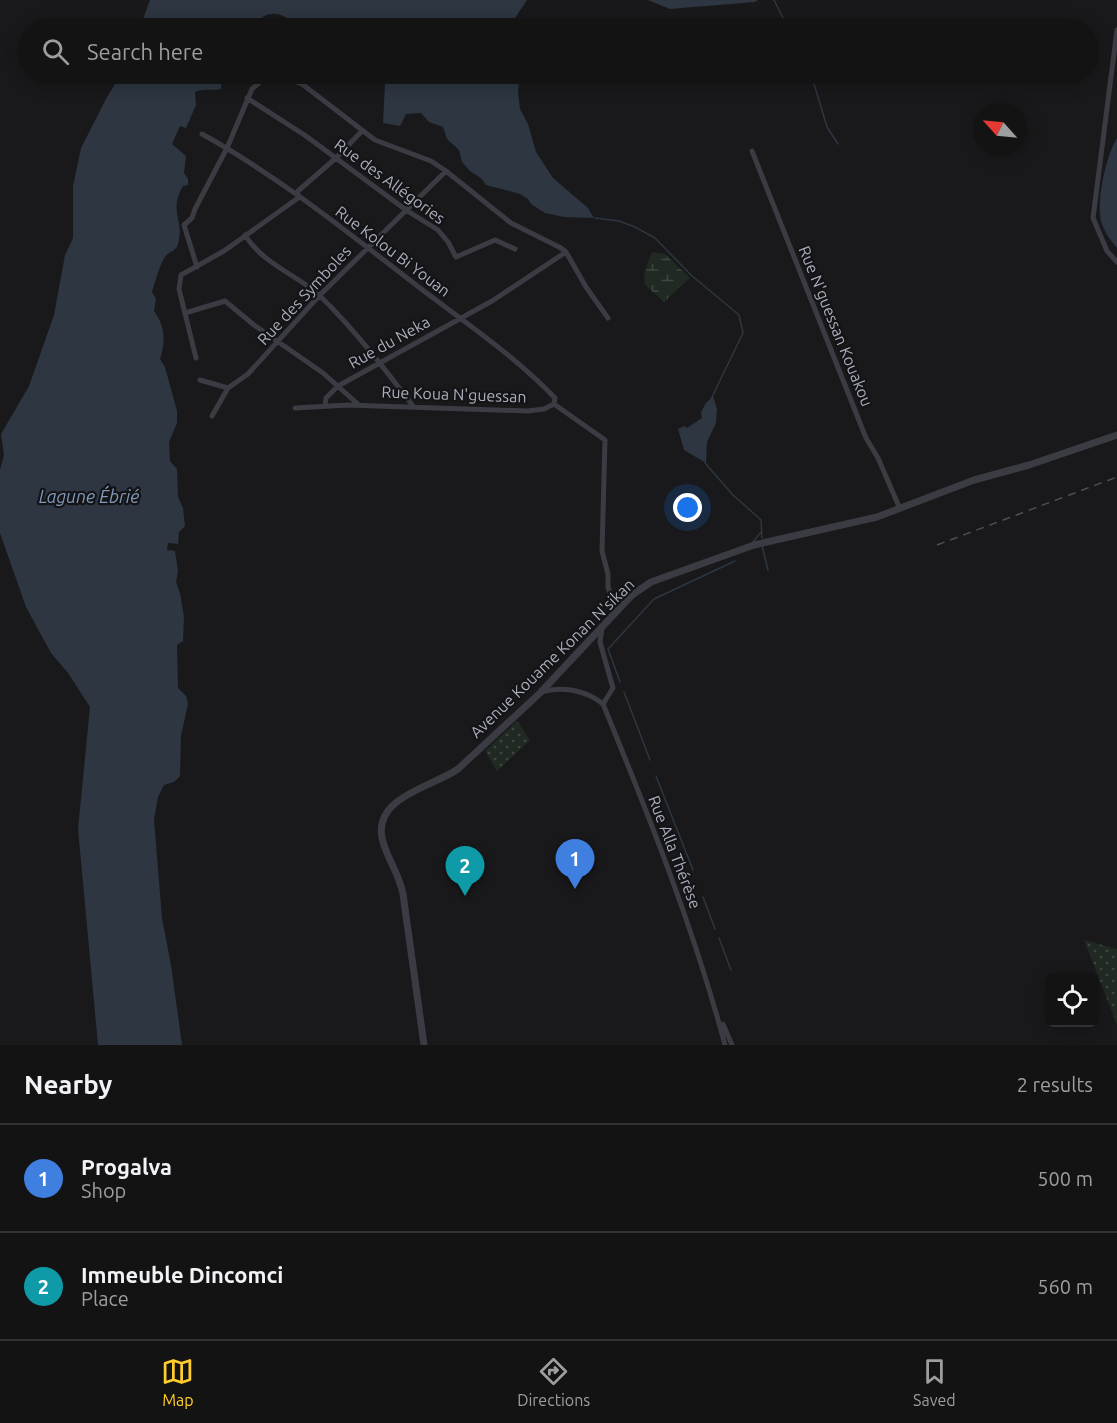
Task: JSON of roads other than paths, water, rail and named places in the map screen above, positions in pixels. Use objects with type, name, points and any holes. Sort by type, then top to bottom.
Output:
[{"type":"street","points":[[1117,30],[1093,218],[1107,251],[1117,262]]},
{"type":"street","points":[[197,267],[184,225],[193,216],[227,148],[247,98],[257,84]]},
{"type":"street","points":[[302,84],[375,140],[431,162],[446,171],[511,223],[561,248],[566,252],[586,287],[608,318]]},
{"type":"street","name":"Rue des Allégories","points":[[247,98],[306,136],[406,210],[438,230],[456,256],[495,240],[514,249]]},
{"type":"street","points":[[196,358],[179,289],[181,275],[224,252],[298,198],[298,191],[336,158],[362,131]]},
{"type":"street","name":"Rue Kolou Bi Youan","points":[[202,134],[227,148],[298,198],[460,319],[538,381],[555,398],[554,404]]},
{"type":"street","name":"Rue N'guessan Kouakou","points":[[752,151],[866,438],[878,458],[900,509]]},
{"type":"street","name":"Rue des Symboles","points":[[212,416],[228,388],[248,374],[319,296],[446,171]]},
{"type":"street","points":[[245,235],[253,248],[262,256],[319,296],[380,363],[413,406]]},
{"type":"street","name":"Rue du Neka","points":[[325,405],[327,396],[338,386],[492,301],[566,252]]},
{"type":"street","points":[[185,313],[225,301],[254,325],[323,373],[359,405]]},
{"type":"street","points":[[200,380],[228,388]]},
{"type":"street","points":[[554,404],[605,440],[602,551],[608,574],[608,587],[616,612]]},
{"type":"street","name":"Rue Koua N'guessan","points":[[295,408],[359,405],[528,411],[544,409],[554,404]]},
{"type":"street","name":"Avenue Kouame Konan N'sikan","points":[[424,1045],[400,878],[382,836],[384,817],[397,800],[445,778],[458,769],[540,693],[632,595],[651,582],[754,544],[877,517],[974,480],[1029,465],[1117,435]]},
{"type":"street","points":[[540,693],[557,689],[580,692],[603,705],[613,688],[600,642],[603,627]]},
{"type":"street","name":"Rue Alla Thérèse","points":[[603,705],[678,898],[717,1011],[732,1045]]},
{"type":"street","name":"Rue Alla Thérèse","points":[[717,1011],[725,1045]]},
{"type":"water","points":[[150,0],[527,0],[515,18],[287,18],[278,14],[268,14],[261,18],[144,18]]},
{"type":"water","points":[[648,0],[758,0],[670,9]]},
{"type":"water","name":"Lagune Ébrié","points":[[115,84],[222,84],[221,89],[195,92],[196,105],[186,128],[180,126],[172,144],[186,156],[184,173],[188,179],[188,185],[183,186],[177,203],[180,228],[178,244],[176,249],[163,260],[152,292],[156,299],[154,311],[163,334],[160,359],[165,367],[177,411],[177,423],[169,442],[170,461],[177,469],[178,497],[183,508],[185,526],[179,532],[178,544],[168,543],[167,550],[175,551],[178,571],[176,582],[184,617],[183,641],[177,645],[178,688],[186,696],[188,704],[181,736],[180,776],[174,782],[164,785],[158,797],[154,820],[162,918],[182,1045],[98,1045],[78,829],[90,707],[68,673],[51,653],[26,607],[0,533],[0,470],[4,455],[1,434],[29,386],[54,315],[65,255],[73,238],[73,186],[81,148]]},
{"type":"water","points":[[385,84],[519,84],[520,109],[528,124],[536,152],[553,178],[588,208],[594,218],[564,217],[545,213],[520,194],[486,185],[462,162],[459,150],[447,139],[443,127],[429,122],[421,113],[406,114],[400,126],[383,123]]},
{"type":"water","points":[[1117,138],[1117,248],[1103,227],[1100,205],[1109,156]]},
{"type":"water","points":[[713,396],[717,409],[716,423],[707,442],[706,463],[684,450],[678,429],[684,426],[687,428],[702,418],[701,412]]},
{"type":"waterway","points":[[774,0],[783,18]]},
{"type":"waterway","points":[[814,84],[827,127],[838,144]]},
{"type":"waterway","points":[[595,218],[619,221],[655,238],[691,275],[739,315],[743,333],[712,397]]},
{"type":"waterway","points":[[705,463],[733,495],[761,520],[762,538]]},
{"type":"waterway","points":[[753,542],[761,532]]},
{"type":"waterway","points":[[762,546],[768,570]]},
{"type":"waterway","points":[[620,682],[608,649],[654,599],[735,561]]},
{"type":"waterway","points":[[624,692],[650,760]]},
{"type":"waterway","points":[[656,776],[693,870]]},
{"type":"waterway","points":[[703,897],[715,929]]},
{"type":"waterway","points":[[719,938],[731,970]]},
{"type":"railway","points":[[937,545],[1117,477]]},
{"type":"place","name":"Progalva","points":[[575,889]]},
{"type":"place","name":"Immeuble Dincomci","points":[[465,896]]}]
